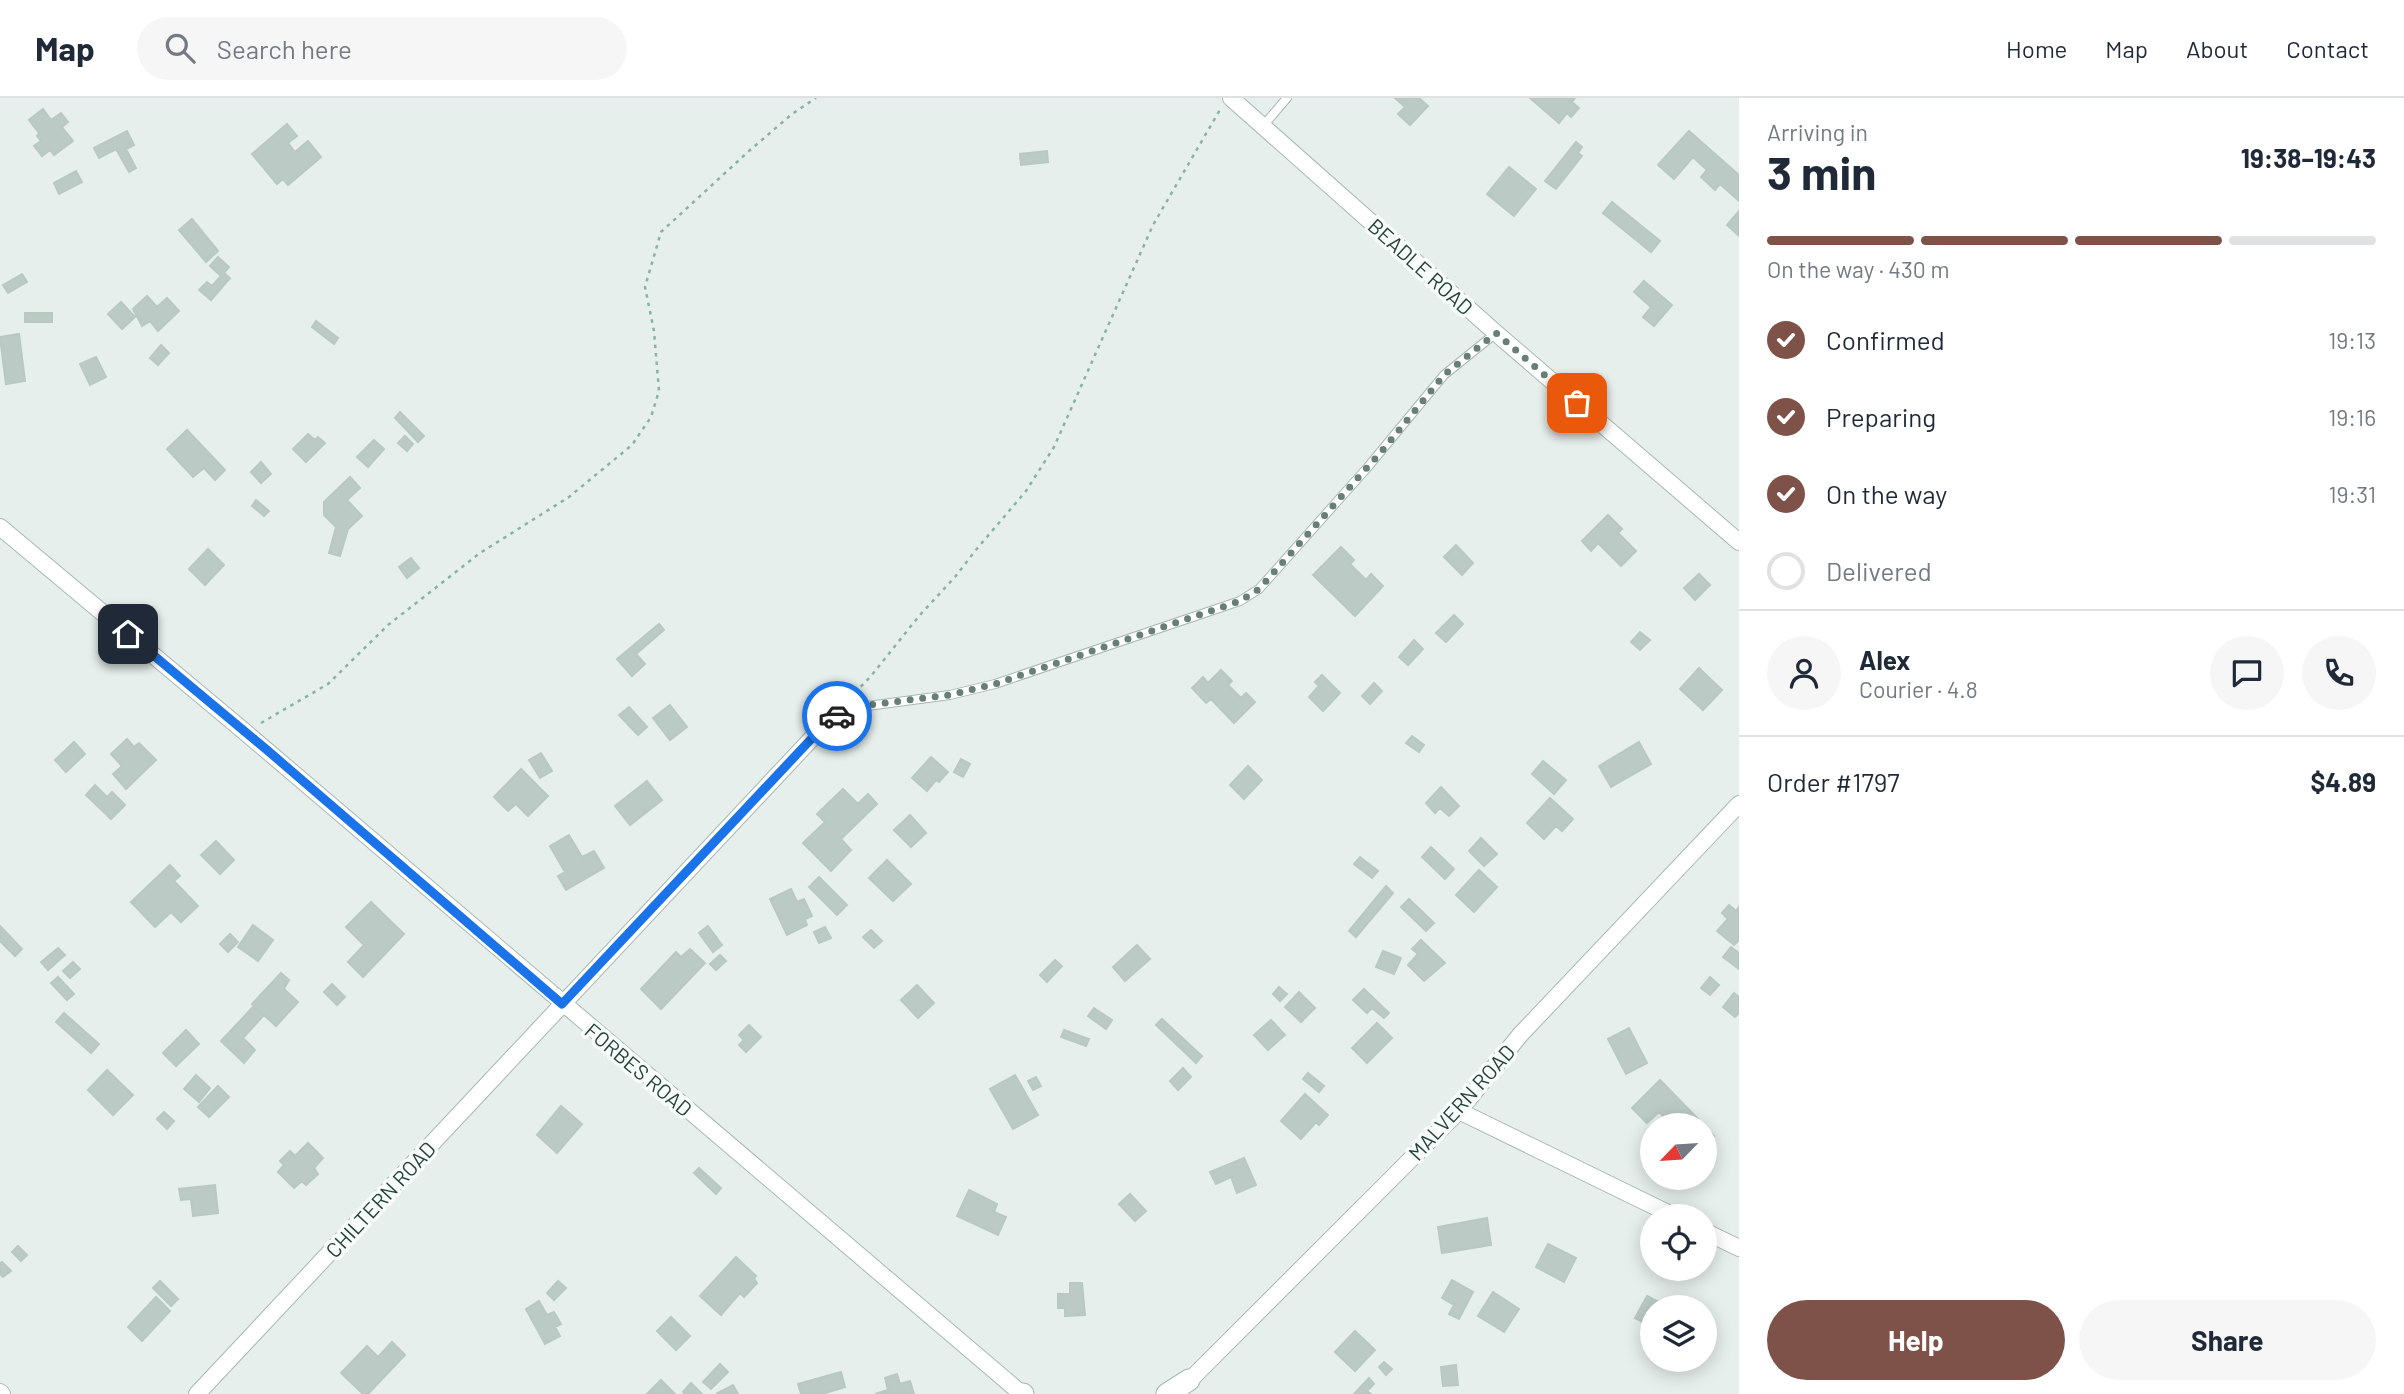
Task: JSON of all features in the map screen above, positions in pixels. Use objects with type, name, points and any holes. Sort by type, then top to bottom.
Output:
[{"type":"main road","points":[[1167,1394],[1183,1390]]},
{"type":"street","name":"BEADLE ROAD","points":[[1229,98],[1739,542]]},
{"type":"street","name":"FORBES ROAD","points":[[0,527],[245,732],[1022,1394]]},
{"type":"street","name":"CHILTERN ROAD","points":[[198,1394],[830,719]]},
{"type":"street","name":"MALVERN ROAD","points":[[1183,1390],[1459,1111],[1520,1035],[1739,804]]},
{"type":"street","points":[[1459,1111],[1649,1204]]},
{"type":"street","points":[[1717,1237],[1739,1248]]},
{"type":"lane","points":[[1263,126],[1287,98]]},
{"type":"lane","points":[[830,719],[860,706],[950,695],[995,684],[1240,601],[1259,589],[1367,468],[1444,375],[1496,333]]},
{"type":"path","points":[[245,732],[328,684],[388,625],[480,553],[569,497],[632,445],[651,417],[659,391],[654,331],[645,287],[661,232],[749,150],[816,98]]},
{"type":"path","points":[[830,719],[872,676],[919,616],[956,578],[1037,475],[1054,447],[1153,225],[1229,98]]},
{"type":"building","points":[[1395,98],[1419,98],[1428,106],[1410,125],[1398,114],[1405,107]]},
{"type":"building","points":[[1530,98],[1575,98],[1572,102],[1579,108],[1571,117],[1567,113],[1559,123]]},
{"type":"building","points":[[43,109],[51,120],[61,113],[68,122],[62,127],[73,141],[54,155],[50,150],[42,156],[34,146],[41,141],[37,136],[39,133],[29,120]]},
{"type":"building","points":[[287,124],[297,136],[288,143],[295,152],[308,141],[321,157],[288,185],[283,179],[277,184],[252,154]]},
{"type":"building","points":[[127,131],[134,145],[126,149],[136,168],[129,172],[116,149],[99,158],[94,148]]},
{"type":"building","points":[[1689,131],[1739,175],[1739,201],[1720,184],[1715,190],[1701,177],[1707,170],[1693,157],[1674,179],[1658,165]]},
{"type":"building","points":[[1576,142],[1582,147],[1578,153],[1582,156],[1556,189],[1545,181]]},
{"type":"building","points":[[1047,151],[1048,162],[1021,165],[1020,154]]},
{"type":"building","points":[[1509,167],[1536,189],[1514,216],[1487,194]]},
{"type":"building","points":[[76,171],[82,182],[59,194],[54,183]]},
{"type":"building","points":[[1612,202],[1660,241],[1651,252],[1603,213]]},
{"type":"building","points":[[1739,211],[1739,236],[1727,225]]},
{"type":"building","points":[[192,219],[218,251],[206,262],[179,230]]},
{"type":"building","points":[[218,257],[229,267],[224,273],[230,278],[211,300],[199,290],[207,282],[212,286],[221,276],[210,266]]},
{"type":"building","points":[[22,274],[27,282],[8,293],[3,285]]},
{"type":"building","points":[[1644,281],[1672,305],[1654,326],[1643,317],[1651,307],[1634,292]]},
{"type":"building","points":[[147,296],[157,307],[167,298],[179,311],[158,331],[150,321],[142,326],[133,309]]},
{"type":"building","points":[[121,302],[135,317],[122,329],[108,314]]},
{"type":"building","points":[[25,313],[52,313],[52,322],[25,322]]},
{"type":"building","points":[[316,321],[338,338],[334,344],[312,327]]},
{"type":"building","points":[[19,334],[25,381],[6,384],[0,337]]},
{"type":"building","points":[[161,345],[169,353],[158,365],[150,358]]},
{"type":"building","points":[[96,357],[106,377],[90,385],[80,364]]},
{"type":"building","points":[[400,412],[424,436],[418,442],[395,418]]},
{"type":"building","points":[[187,430],[225,470],[215,480],[204,468],[193,477],[167,449]]},
{"type":"building","points":[[308,434],[325,443],[306,462],[293,449]]},
{"type":"building","points":[[405,436],[413,444],[407,451],[398,443]]},
{"type":"building","points":[[374,440],[384,449],[368,467],[357,457]]},
{"type":"building","points":[[261,462],[271,474],[261,483],[251,472]]},
{"type":"building","points":[[350,477],[360,488],[347,500],[362,516],[348,529],[340,556],[329,553],[336,527],[324,515],[324,502]]},
{"type":"building","points":[[256,500],[269,511],[264,516],[252,506]]},
{"type":"building","points":[[1608,515],[1622,529],[1618,533],[1636,551],[1621,566],[1598,543],[1591,551],[1582,541]]},
{"type":"building","points":[[1456,545],[1473,563],[1462,575],[1444,557]]},
{"type":"building","points":[[1341,547],[1354,560],[1350,564],[1366,580],[1371,574],[1383,586],[1355,616],[1313,575]]},
{"type":"building","points":[[208,549],[224,565],[205,585],[189,569]]},
{"type":"building","points":[[411,558],[419,568],[407,578],[399,567]]},
{"type":"building","points":[[1699,574],[1710,585],[1695,600],[1684,588]]},
{"type":"building","points":[[1454,615],[1463,624],[1446,642],[1436,633]]},
{"type":"building","points":[[659,624],[664,630],[636,654],[645,664],[632,676],[617,659]]},
{"type":"building","points":[[1640,632],[1650,640],[1640,650],[1631,642]]},
{"type":"building","points":[[1414,640],[1423,649],[1408,665],[1399,657]]},
{"type":"building","points":[[1699,668],[1722,690],[1703,710],[1680,689]]},
{"type":"building","points":[[1221,670],[1232,681],[1228,685],[1241,698],[1246,693],[1255,702],[1234,723],[1211,699],[1206,703],[1192,688],[1203,677],[1208,683]]},
{"type":"building","points":[[1322,675],[1340,693],[1323,711],[1309,697],[1319,686],[1315,682]]},
{"type":"building","points":[[1374,683],[1382,691],[1370,704],[1362,696]]},
{"type":"building","points":[[670,705],[687,727],[670,740],[653,718]]},
{"type":"building","points":[[629,707],[647,727],[638,735],[619,715]]},
{"type":"building","points":[[1412,736],[1424,745],[1419,752],[1406,743]]},
{"type":"building","points":[[127,739],[134,747],[139,743],[156,760],[126,789],[113,774],[122,766],[111,754]]},
{"type":"building","points":[[74,742],[85,754],[66,772],[55,760]]},
{"type":"building","points":[[1639,742],[1651,764],[1611,787],[1599,766]]},
{"type":"building","points":[[541,753],[552,771],[540,778],[529,760]]},
{"type":"building","points":[[931,757],[948,772],[939,782],[936,780],[927,791],[912,778]]},
{"type":"building","points":[[961,759],[970,764],[963,777],[954,772]]},
{"type":"building","points":[[1543,761],[1566,780],[1554,794],[1532,774]]},
{"type":"building","points":[[1248,766],[1262,780],[1244,799],[1230,785]]},
{"type":"building","points":[[521,769],[548,796],[528,816],[516,804],[508,811],[494,797]]},
{"type":"building","points":[[647,781],[662,800],[630,825],[615,806]]},
{"type":"building","points":[[95,785],[107,797],[112,792],[125,805],[111,819],[86,795]]},
{"type":"building","points":[[1441,787],[1459,806],[1449,816],[1440,808],[1435,813],[1426,803]]},
{"type":"building","points":[[843,789],[858,804],[868,794],[877,804],[841,839],[851,850],[831,871],[803,843],[825,822],[817,814]]},
{"type":"building","points":[[1550,798],[1573,819],[1562,831],[1556,826],[1544,839],[1527,823]]},
{"type":"building","points":[[910,815],[926,833],[911,847],[894,830]]},
{"type":"building","points":[[569,835],[582,857],[594,851],[604,868],[566,890],[558,876],[565,872],[550,846]]},
{"type":"building","points":[[1481,838],[1497,854],[1484,866],[1469,851]]},
{"type":"building","points":[[216,841],[234,860],[220,874],[201,855]]},
{"type":"building","points":[[1431,847],[1454,869],[1445,879],[1422,857]]},
{"type":"building","points":[[1360,857],[1378,871],[1372,878],[1354,864]]},
{"type":"building","points":[[887,860],[911,884],[893,901],[869,878]]},
{"type":"building","points":[[170,865],[180,876],[174,881],[198,906],[181,922],[171,912],[155,927],[131,902]]},
{"type":"building","points":[[1479,870],[1497,887],[1474,912],[1456,895]]},
{"type":"building","points":[[819,877],[847,905],[837,915],[809,887]]},
{"type":"building","points":[[1386,886],[1393,893],[1356,937],[1349,931]]},
{"type":"building","points":[[791,889],[797,902],[804,899],[812,916],[805,919],[807,925],[787,935],[770,899]]},
{"type":"building","points":[[1409,899],[1434,923],[1426,931],[1401,907]]},
{"type":"building","points":[[371,902],[404,934],[363,977],[348,962],[364,945],[346,927]]},
{"type":"building","points":[[1729,905],[1736,911],[1739,907],[1739,940],[1734,945],[1717,931],[1728,919],[1722,913]]},
{"type":"building","points":[[253,925],[273,940],[258,961],[238,947]]},
{"type":"building","points":[[0,926],[22,949],[15,956],[0,941]]},
{"type":"building","points":[[708,926],[722,945],[713,952],[699,933]]},
{"type":"building","points":[[825,927],[831,938],[819,943],[814,932]]},
{"type":"building","points":[[871,930],[882,941],[874,948],[863,937]]},
{"type":"building","points":[[230,934],[238,942],[228,952],[220,944]]},
{"type":"building","points":[[1421,940],[1445,963],[1424,981],[1408,965],[1418,954],[1412,949]]},
{"type":"building","points":[[1137,945],[1150,959],[1125,981],[1113,967]]},
{"type":"building","points":[[1731,947],[1739,953],[1739,969],[1723,957]]},
{"type":"building","points":[[58,948],[65,955],[48,970],[41,962]]},
{"type":"building","points":[[690,949],[705,963],[661,1009],[641,989],[676,952],[681,957]]},
{"type":"building","points":[[1383,951],[1401,958],[1394,974],[1376,967]]},
{"type":"building","points":[[720,955],[726,961],[716,970],[710,964]]},
{"type":"building","points":[[1055,960],[1062,966],[1047,982],[1040,975]]},
{"type":"building","points":[[73,962],[80,969],[70,978],[63,971]]},
{"type":"building","points":[[281,973],[289,980],[284,989],[298,1002],[276,1026],[252,1004]]},
{"type":"building","points":[[58,977],[74,994],[67,1000],[51,983]]},
{"type":"building","points":[[1710,977],[1719,985],[1710,995],[1701,988]]},
{"type":"building","points":[[332,984],[345,997],[337,1005],[324,992]]},
{"type":"building","points":[[917,985],[934,1003],[918,1018],[901,1000]]},
{"type":"building","points":[[1279,987],[1287,994],[1280,1001],[1273,994]]},
{"type":"building","points":[[1364,989],[1389,1013],[1384,1018],[1372,1008],[1367,1013],[1353,1000]]},
{"type":"building","points":[[1299,992],[1315,1008],[1301,1022],[1285,1007]]},
{"type":"building","points":[[1734,993],[1739,997],[1739,1013],[1735,1017],[1723,1007]]},
{"type":"building","points":[[253,1007],[263,1016],[243,1038],[255,1050],[244,1063],[221,1041]]},
{"type":"building","points":[[1094,1008],[1112,1020],[1106,1029],[1088,1016]]},
{"type":"building","points":[[64,1013],[99,1044],[91,1053],[56,1022]]},
{"type":"building","points":[[1162,1019],[1202,1056],[1196,1063],[1156,1025]]},
{"type":"building","points":[[1271,1020],[1285,1035],[1268,1050],[1254,1035]]},
{"type":"building","points":[[1377,1023],[1392,1038],[1367,1063],[1352,1048]]},
{"type":"building","points":[[749,1025],[761,1037],[746,1052],[739,1045],[744,1040],[739,1035]]},
{"type":"building","points":[[1629,1028],[1647,1063],[1626,1074],[1608,1039]]},
{"type":"building","points":[[186,1030],[199,1044],[176,1066],[163,1053]]},
{"type":"building","points":[[1064,1030],[1089,1039],[1086,1046],[1061,1037]]},
{"type":"building","points":[[1183,1068],[1191,1077],[1178,1090],[1170,1081]]},
{"type":"building","points":[[107,1070],[133,1095],[113,1115],[88,1090]]},
{"type":"building","points":[[1308,1073],[1324,1086],[1319,1092],[1303,1079]]},
{"type":"building","points":[[196,1075],[210,1088],[199,1102],[184,1089]]},
{"type":"building","points":[[1015,1075],[1038,1115],[1013,1129],[990,1089]]},
{"type":"building","points":[[1036,1077],[1041,1086],[1033,1090],[1028,1081]]},
{"type":"building","points":[[1660,1080],[1692,1113],[1640,1113],[1640,1116],[1632,1108]]},
{"type":"building","points":[[218,1086],[229,1097],[209,1117],[198,1107]]},
{"type":"building","points":[[1305,1094],[1328,1115],[1319,1125],[1316,1122],[1301,1139],[1281,1121]]},
{"type":"building","points":[[561,1106],[582,1124],[557,1153],[537,1135]]},
{"type":"building","points":[[164,1112],[174,1121],[167,1129],[157,1119]]},
{"type":"building","points":[[308,1143],[323,1158],[314,1168],[318,1174],[306,1185],[302,1181],[294,1188],[278,1172],[284,1165],[280,1161],[290,1151],[295,1156]]},
{"type":"building","points":[[1244,1158],[1256,1185],[1237,1193],[1231,1177],[1216,1184],[1210,1172]]},
{"type":"building","points":[[699,1168],[721,1188],[716,1194],[694,1173]]},
{"type":"building","points":[[215,1185],[218,1213],[193,1216],[191,1199],[181,1200],[179,1189]]},
{"type":"building","points":[[969,1190],[997,1204],[994,1212],[1006,1217],[998,1235],[957,1216]]},
{"type":"building","points":[[1130,1194],[1146,1211],[1135,1221],[1119,1204]]},
{"type":"building","points":[[1487,1218],[1491,1245],[1442,1253],[1438,1227]]},
{"type":"building","points":[[1548,1244],[1576,1258],[1564,1282],[1536,1267]]},
{"type":"building","points":[[18,1246],[27,1255],[21,1261],[12,1252]]},
{"type":"building","points":[[736,1257],[756,1276],[754,1278],[757,1283],[744,1297],[740,1293],[721,1315],[700,1296]]},
{"type":"building","points":[[2,1262],[11,1271],[3,1277],[0,1274]]},
{"type":"building","points":[[1452,1280],[1473,1292],[1459,1319],[1449,1314],[1454,1305],[1442,1298]]},
{"type":"building","points":[[160,1281],[178,1299],[171,1306],[153,1288]]},
{"type":"building","points":[[558,1281],[566,1288],[554,1300],[547,1293]]},
{"type":"building","points":[[1070,1283],[1082,1283],[1085,1315],[1065,1316],[1065,1308],[1058,1308],[1058,1294],[1070,1294]]},
{"type":"building","points":[[1493,1292],[1519,1309],[1504,1332],[1478,1316]]},
{"type":"building","points":[[156,1297],[170,1311],[142,1341],[128,1327]]},
{"type":"building","points":[[539,1301],[547,1315],[554,1312],[561,1324],[555,1327],[560,1336],[545,1344],[526,1309]]},
{"type":"building","points":[[671,1317],[690,1336],[676,1350],[657,1331]]},
{"type":"building","points":[[1355,1331],[1375,1350],[1355,1371],[1335,1352]]},
{"type":"building","points":[[392,1342],[405,1355],[368,1394],[363,1394],[341,1373],[367,1346],[378,1357]]},
{"type":"building","points":[[1384,1362],[1392,1369],[1386,1375],[1379,1367]]},
{"type":"building","points":[[720,1364],[728,1372],[711,1389],[703,1382]]},
{"type":"building","points":[[1456,1365],[1458,1385],[1443,1386],[1441,1367]]},
{"type":"building","points":[[841,1372],[845,1387],[822,1394],[801,1394],[798,1384]]},
{"type":"building","points":[[897,1374],[900,1384],[910,1381],[914,1394],[875,1394],[888,1390],[885,1378]]},
{"type":"building","points":[[1369,1378],[1374,1384],[1367,1391],[1371,1394],[1354,1394]]},
{"type":"building","points":[[661,1380],[675,1394],[647,1394]]},
{"type":"building","points":[[691,1383],[702,1394],[683,1392]]},
{"type":"building","points":[[733,1385],[738,1394],[716,1394]]},
{"type":"way so far","points":[[837,716],[860,706],[950,695],[995,684],[1240,601],[1259,589],[1381,452],[1444,375],[1496,333],[1577,403]]},
{"type":"route","points":[[128,634],[562,1004],[830,719],[837,716]]}]
